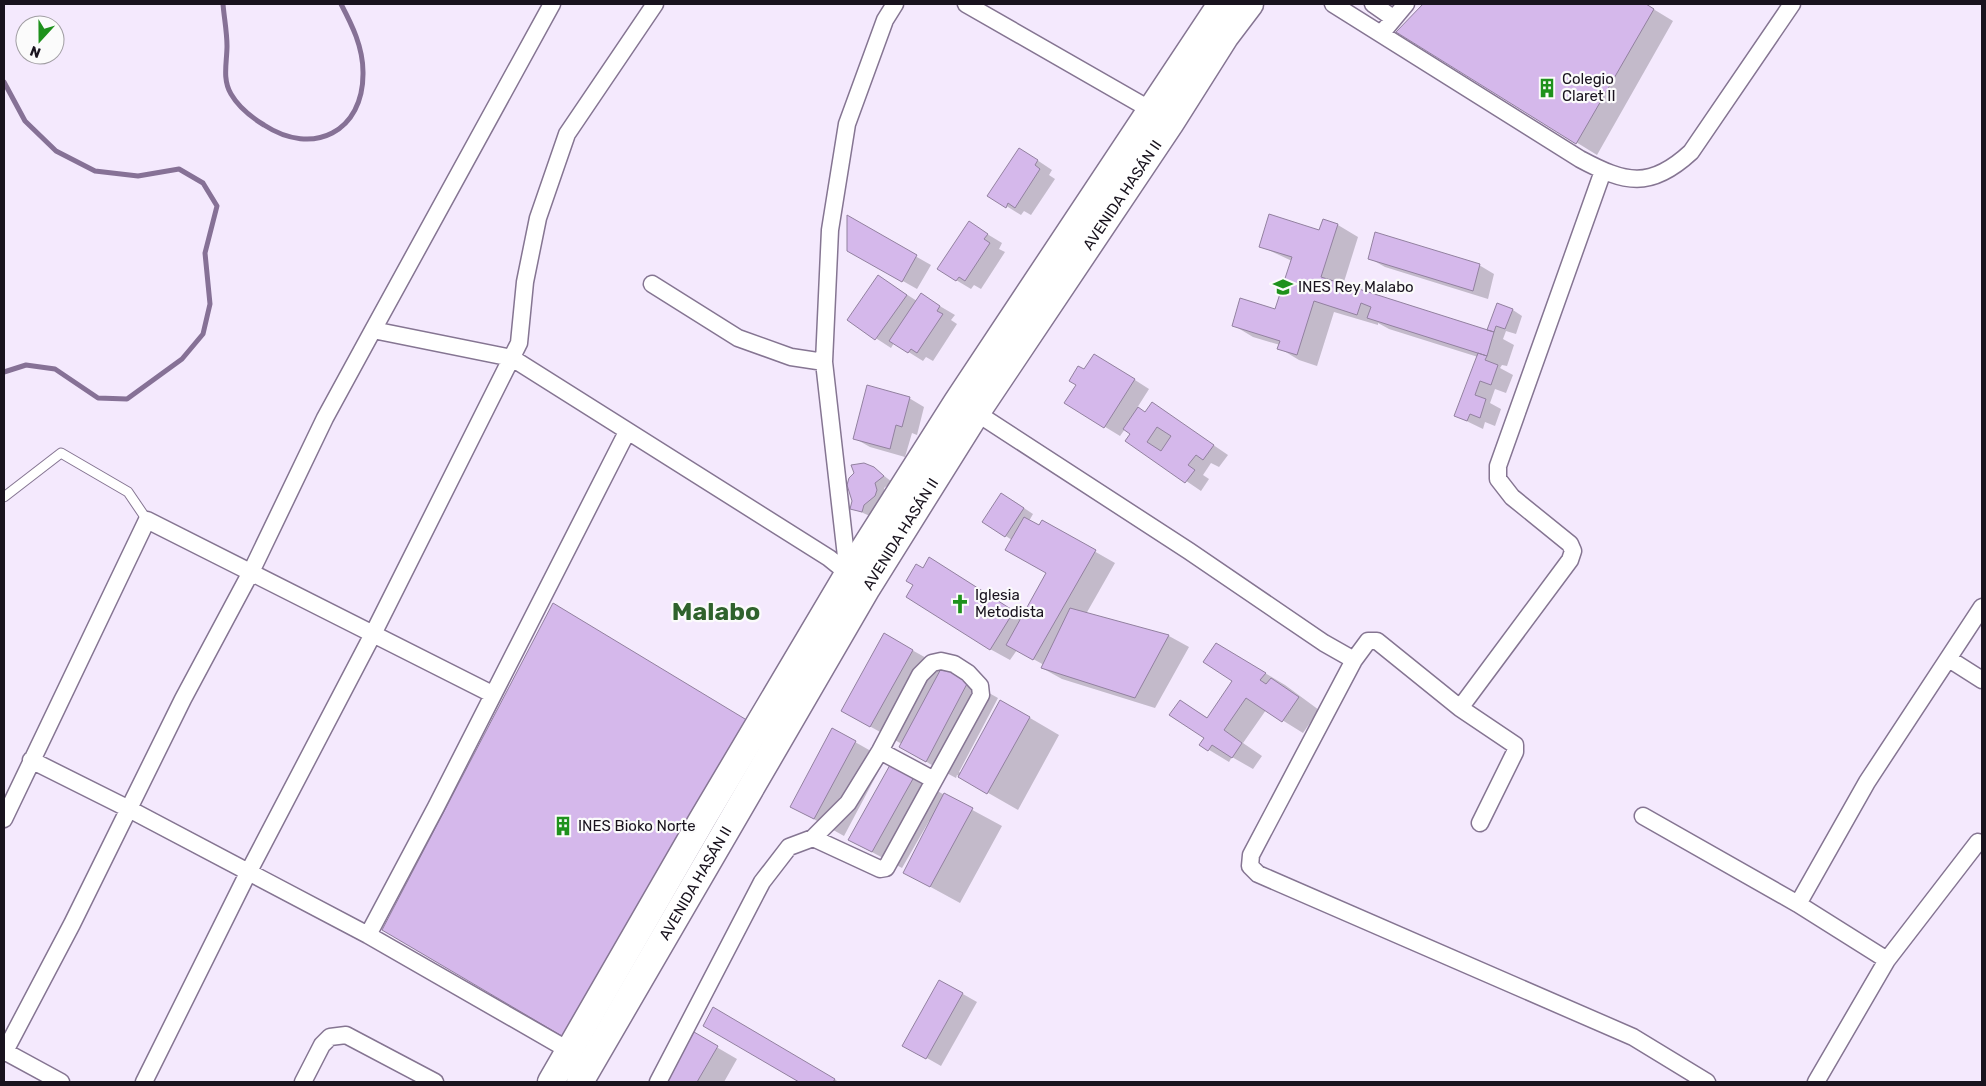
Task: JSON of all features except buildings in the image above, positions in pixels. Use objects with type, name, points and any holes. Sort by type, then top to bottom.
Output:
[{"type":"main road","name":"AVENIDA HASÁN II","points":[[551,1082],[702,820],[857,581],[1151,110],[1221,4]]},
{"type":"main road","name":"AVENIDA HASÁN II","points":[[967,407],[1170,124],[1225,37],[1250,4]]},
{"type":"main road","name":"AVENIDA HASÁN II","points":[[580,1082],[857,581]]},
{"type":"street","points":[[61,1082],[4,1052],[72,924],[183,699],[251,572],[325,418],[552,4]]},
{"type":"street","points":[[144,1082],[248,872],[373,634],[519,343],[525,282],[538,218],[567,134],[655,4]]},
{"type":"street","points":[[857,581],[824,362],[830,230],[847,124],[885,20],[895,4]]},
{"type":"street","points":[[966,4],[1151,110]]},
{"type":"street","points":[[1333,4],[1603,171],[1623,179],[1644,179],[1661,174],[1679,164],[1691,152],[1792,4]]},
{"type":"street","points":[[1373,4],[1393,18]]},
{"type":"street","points":[[1380,34],[1406,4]]},
{"type":"street","points":[[1460,708],[1570,560],[1573,551],[1570,544],[1512,497],[1498,479],[1498,466],[1603,171]]},
{"type":"street","points":[[652,284],[738,338],[791,357],[824,362]]},
{"type":"street","points":[[373,330],[512,358],[547,378],[627,432],[829,558],[857,581]]},
{"type":"street","points":[[967,407],[1189,551],[1324,643],[1354,660]]},
{"type":"street","points":[[368,935],[436,807],[627,432]]},
{"type":"street","points":[[4,819],[30,760],[147,520],[492,694]]},
{"type":"street","points":[[1798,904],[1867,782],[1982,607]]},
{"type":"street","points":[[1480,823],[1515,752],[1514,745],[1460,708],[1377,641],[1368,641],[1354,660],[1251,856],[1250,866],[1258,874],[1633,1037],[1707,1082]]},
{"type":"street","points":[[1949,659],[1982,680]]},
{"type":"street","points":[[658,1082],[762,882],[789,847],[813,838],[848,803],[880,751],[920,675],[932,663],[941,661],[954,664],[968,673],[980,686],[981,696],[886,868],[880,869],[813,838]]},
{"type":"street","points":[[880,751],[934,780]]},
{"type":"street","points":[[30,760],[129,809],[368,935],[570,1051]]},
{"type":"street","points":[[1643,816],[1798,904],[1887,960]]},
{"type":"street","points":[[1816,1082],[1887,960],[1978,842]]},
{"type":"street","points":[[303,1082],[322,1045],[330,1037],[346,1035],[434,1082]]},
{"type":"lane","points":[[4,497],[61,453],[128,492],[147,520]]},
{"type":"waterway","points":[[223,4],[227,41],[226,76],[231,94],[242,108],[259,122],[282,134],[300,139],[317,138],[332,133],[345,124],[355,110],[361,93],[363,63],[359,45],[341,4]]},
{"type":"waterway","points":[[4,82],[25,121],[56,151],[95,171],[138,176],[179,169],[203,183],[217,206],[205,253],[210,304],[203,334],[182,359],[127,399],[98,398],[55,369],[26,365],[4,372]]},
{"type":"place","name":"Colegio Claret II","points":[[1547,88]]},
{"type":"place","name":"INES Rey Malabo","points":[[1283,287]]},
{"type":"place","name":"Iglesia Metodista","points":[[960,604]]},
{"type":"place","name":"INES Bioko Norte","points":[[563,826]]},
{"type":"district","name":"Malabo","points":[[716,611]]}]
